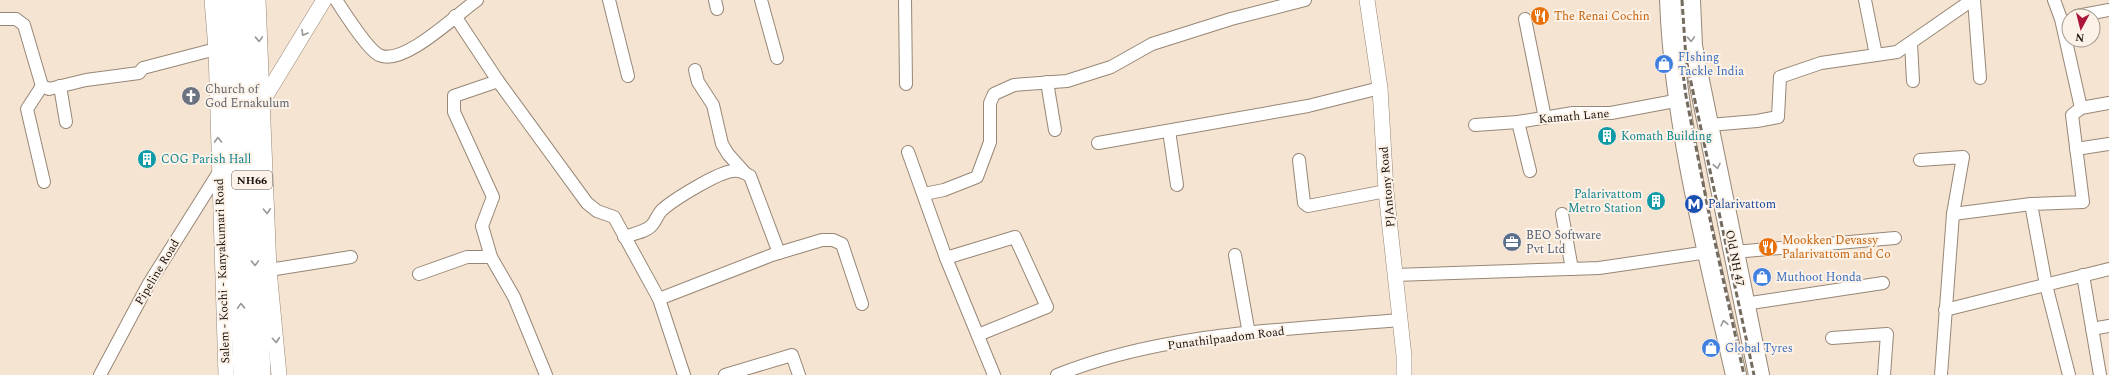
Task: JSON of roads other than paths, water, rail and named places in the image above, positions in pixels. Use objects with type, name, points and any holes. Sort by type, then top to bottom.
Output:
[{"type":"highway","name":"Salem - Kochi - Kanyakumari Road","points":[[229,0],[252,367]]},
{"type":"highway","name":"Salem - Kochi - Kanyakumari Road","points":[[244,0],[252,367]]},
{"type":"main road","name":"Old NH 47","points":[[1670,0],[1680,100],[1688,157],[1736,375]]},
{"type":"main road","name":"Old NH 47","points":[[1690,0],[1692,46],[1759,375]]},
{"type":"street","name":"Salem - Kochi - Kanyakumari Road","points":[[212,0],[216,49],[226,375]]},
{"type":"street","points":[[258,0],[269,270],[279,375]]},
{"type":"street","points":[[262,102],[324,0]]},
{"type":"street","points":[[336,0],[371,49],[378,55],[390,58],[412,48],[477,0]]},
{"type":"street","points":[[609,0],[628,76]]},
{"type":"street","points":[[761,0],[777,58]]},
{"type":"street","points":[[905,0],[906,84]]},
{"type":"street","points":[[924,194],[944,190],[977,177],[990,142],[990,103],[994,94],[1014,85],[1067,81],[1111,67],[1152,44],[1230,19],[1305,0]]},
{"type":"street","name":"PJAntony Road","points":[[1367,0],[1380,88],[1386,191],[1404,356],[1404,375]]},
{"type":"street","points":[[1866,0],[1876,56]]},
{"type":"street","points":[[1709,125],[1778,117],[1780,77],[1821,64],[1897,52],[1973,0],[1980,78]]},
{"type":"street","points":[[2054,0],[2061,11]]},
{"type":"street","points":[[455,16],[498,81],[587,203],[597,211],[614,217],[658,299],[684,375]]},
{"type":"street","points":[[0,18],[16,19],[24,25],[42,86],[27,109],[44,182]]},
{"type":"street","points":[[1525,19],[1545,118]]},
{"type":"street","points":[[1910,43],[1913,81]]},
{"type":"street","points":[[2070,48],[2081,108]]},
{"type":"street","points":[[42,86],[49,89],[86,80],[139,73],[143,68],[216,49]]},
{"type":"street","points":[[695,70],[698,82],[713,105],[722,144],[728,154],[750,176],[779,253]]},
{"type":"street","points":[[498,81],[454,96],[454,112],[493,198],[482,226],[491,257],[514,297],[546,375]]},
{"type":"street","points":[[1047,82],[1054,130]]},
{"type":"street","points":[[60,86],[66,122]]},
{"type":"street","points":[[1098,143],[1308,106],[1380,88]]},
{"type":"street","name":"Kamath Lane","points":[[1475,125],[1518,122],[1573,113],[1611,113],[1680,100]]},
{"type":"street","points":[[1953,214],[2031,204],[2083,202],[2072,115],[2081,108],[2109,103]]},
{"type":"street","points":[[1518,122],[1530,172]]},
{"type":"street","points":[[1169,131],[1177,185]]},
{"type":"street","points":[[2076,150],[2109,144]]},
{"type":"street","points":[[908,152],[946,258],[994,375]]},
{"type":"street","points":[[1920,160],[1962,157],[1953,214],[1941,375]]},
{"type":"street","points":[[1298,160],[1304,203],[1308,206],[1386,191]]},
{"type":"street","points":[[624,237],[642,231],[652,225],[656,216],[664,208],[714,177],[732,171],[745,172]]},
{"type":"street","name":"Pipeline Road","points":[[100,375],[148,285],[219,172]]},
{"type":"street","points":[[2031,204],[2046,285],[2069,375]]},
{"type":"street","points":[[1562,214],[1572,269]]},
{"type":"street","points":[[946,258],[1015,237],[1047,308],[978,335]]},
{"type":"street","points":[[1734,252],[1895,238]]},
{"type":"street","points":[[658,299],[779,253],[822,240],[833,240],[842,244],[862,304]]},
{"type":"street","points":[[1395,275],[1599,268],[1708,252]]},
{"type":"street","points":[[1235,255],[1249,334]]},
{"type":"street","points":[[269,270],[352,257]]},
{"type":"street","points":[[419,274],[467,257],[491,257]]},
{"type":"street","points":[[1945,310],[2109,269]]},
{"type":"street","points":[[2083,276],[2100,375]]},
{"type":"street","points":[[1744,304],[1883,283]]},
{"type":"street","name":"Punathilpaadom Road","points":[[1057,375],[1089,362],[1175,343],[1249,334],[1399,320]]},
{"type":"street","points":[[2092,329],[2109,326]]},
{"type":"street","points":[[1832,338],[1887,334],[1884,375]]},
{"type":"street","points":[[725,375],[792,355],[799,375]]},
{"type":"railway","points":[[1682,0],[1686,59],[1754,375]]},
{"type":"railway","points":[[1682,66],[1686,96],[1711,224],[1744,375]]},
{"type":"place","name":"The Renai Cochin","points":[[1540,16]]},
{"type":"place","name":"FIshing Tackle India","points":[[1664,64]]},
{"type":"place","name":"Church of God Ernakulum","points":[[191,96]]},
{"type":"place","name":"Komath Building","points":[[1607,136]]},
{"type":"place","name":"COG Parish Hall","points":[[147,159]]},
{"type":"place","name":"Palarivattom Metro Station","points":[[1656,201]]},
{"type":"place","name":"Palarivattom","points":[[1694,204]]},
{"type":"place","name":"BEO Software Pvt Ltd","points":[[1512,242]]},
{"type":"place","name":"Mookken Devassy Palarivattom and Co","points":[[1768,247]]},
{"type":"place","name":"Muthoot Honda","points":[[1762,277]]},
{"type":"place","name":"Global Tyres","points":[[1711,348]]}]
